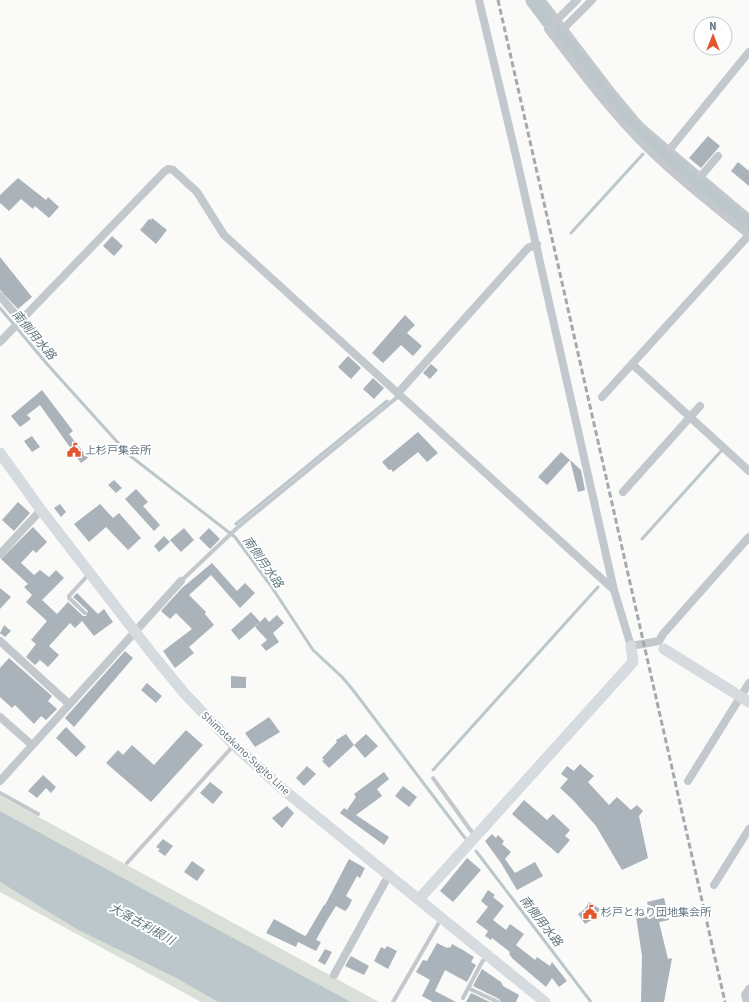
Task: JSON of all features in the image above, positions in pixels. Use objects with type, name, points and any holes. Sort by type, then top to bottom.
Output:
[{"type":"main road","name":"Shimotakano-Sugito Line","points":[[0,453],[90,573],[185,694],[234,745],[280,786],[420,898],[487,956],[545,1002]]},
{"type":"main road","points":[[661,645],[745,700]]},
{"type":"main road","points":[[420,898],[633,662],[631,646]]},
{"type":"street","points":[[479,0],[537,244],[576,426],[614,590],[631,646],[661,645],[663,634],[749,537]]},
{"type":"street","points":[[577,0],[548,29],[605,104],[650,151],[749,235],[602,397]]},
{"type":"street","points":[[564,28],[592,0]]},
{"type":"street","points":[[670,149],[749,52]]},
{"type":"street","points":[[701,176],[718,156]]},
{"type":"street","points":[[0,342],[164,172],[168,169],[173,170],[197,192],[224,235],[614,590]]},
{"type":"street","points":[[399,394],[528,248],[537,244]]},
{"type":"street","points":[[0,296],[21,321]]},
{"type":"street","points":[[632,364],[749,471]]},
{"type":"street","points":[[623,492],[700,406]]},
{"type":"street","points":[[0,554],[42,510]]},
{"type":"street","points":[[0,781],[135,630],[181,581]]},
{"type":"street","points":[[0,641],[69,704]]},
{"type":"street","points":[[688,781],[745,700],[749,683]]},
{"type":"street","points":[[0,717],[32,745]]},
{"type":"street","points":[[714,885],[749,829]]},
{"type":"street","points":[[334,975],[390,875]]},
{"type":"street","points":[[747,1002],[745,995],[749,989]]},
{"type":"lane","points":[[544,0],[564,28],[641,124],[749,216]]},
{"type":"lane","points":[[181,581],[234,531],[399,394]]},
{"type":"lane","points":[[84,613],[69,596],[90,573]]},
{"type":"lane","points":[[127,863],[234,745]]},
{"type":"lane","points":[[433,778],[476,837]]},
{"type":"lane","points":[[0,793],[38,814]]},
{"type":"lane","points":[[393,1002],[442,918]]},
{"type":"lane","points":[[463,998],[482,962],[487,956]]},
{"type":"lane","points":[[468,988],[498,1002]]},
{"type":"shaded area","points":[[0,796],[379,1002],[351,1002],[0,811]]},
{"type":"shaded area","points":[[0,882],[78,930],[174,977],[218,1002],[201,1002],[0,892]]},
{"type":"water","name":"大落古利根川","points":[[0,811],[351,1002],[218,1002],[174,977],[78,930],[0,882]]},
{"type":"building","points":[[708,136],[720,146],[701,168],[689,158]]},
{"type":"building","points":[[738,162],[749,171],[749,186],[731,171]]},
{"type":"building","points":[[18,178],[46,200],[48,197],[59,207],[49,218],[35,206],[33,209],[21,199],[9,211],[0,203],[0,195]]},
{"type":"building","points":[[152,218],[167,230],[156,244],[140,230],[149,219],[151,220]]},
{"type":"building","points":[[112,236],[123,246],[114,256],[103,246]]},
{"type":"building","points":[[0,257],[32,297],[18,309],[0,290]]},
{"type":"building","points":[[405,315],[415,325],[407,333],[422,346],[413,356],[401,345],[383,363],[372,353]]},
{"type":"building","points":[[348,356],[361,368],[351,379],[338,367]]},
{"type":"building","points":[[431,364],[438,370],[430,379],[423,373]]},
{"type":"building","points":[[373,378],[384,388],[374,399],[363,389]]},
{"type":"building","points":[[42,390],[73,431],[69,434],[88,458],[81,463],[40,405],[27,415],[31,419],[20,427],[11,416]]},
{"type":"building","points":[[418,432],[438,453],[427,462],[418,452],[393,472],[391,469],[389,470],[382,462]]},
{"type":"building","points":[[32,436],[40,447],[32,452],[24,441]]},
{"type":"building","points":[[561,452],[570,460],[547,485],[538,477]]},
{"type":"building","points":[[570,460],[581,470],[585,490],[578,492]]},
{"type":"building","points":[[114,480],[122,488],[116,493],[108,485]]},
{"type":"building","points":[[136,489],[148,502],[143,506],[160,525],[154,531],[125,499]]},
{"type":"building","points":[[18,502],[30,513],[14,531],[2,520]]},
{"type":"building","points":[[60,504],[66,512],[61,517],[54,508]]},
{"type":"building","points":[[100,504],[113,518],[119,513],[141,538],[128,550],[106,527],[89,542],[74,524]]},
{"type":"building","points":[[33,527],[47,542],[36,553],[33,550],[21,563],[34,575],[40,570],[49,577],[56,570],[64,578],[42,600],[57,614],[68,602],[83,616],[86,616],[88,611],[73,597],[77,593],[98,614],[104,609],[113,622],[94,636],[82,621],[75,628],[70,623],[49,646],[59,655],[48,667],[40,660],[35,665],[26,657],[36,644],[31,640],[47,621],[26,602],[32,595],[24,587],[28,584],[1,559]]},
{"type":"building","points":[[184,528],[194,540],[181,552],[170,540]]},
{"type":"building","points":[[209,528],[220,539],[210,549],[199,538]]},
{"type":"building","points":[[164,536],[170,542],[159,552],[154,546]]},
{"type":"building","points":[[212,563],[237,591],[245,583],[255,593],[240,608],[211,575],[189,595],[206,612],[205,614],[214,625],[189,647],[194,653],[175,668],[163,651],[192,629],[176,613],[170,619],[161,611],[182,588]]},
{"type":"building","points":[[0,588],[11,597],[0,609]]},
{"type":"building","points":[[251,612],[260,622],[239,640],[231,630]]},
{"type":"building","points":[[277,615],[284,623],[273,633],[279,642],[266,651],[261,645],[267,640],[255,627],[265,617],[269,622]]},
{"type":"building","points":[[4,625],[11,631],[5,637],[0,633]]},
{"type":"building","points":[[125,651],[133,658],[74,727],[65,718]]},
{"type":"building","points":[[9,658],[52,696],[48,701],[57,709],[46,720],[41,716],[34,724],[15,705],[12,708],[0,697],[0,668]]},
{"type":"building","points":[[231,676],[246,677],[246,688],[231,688]]},
{"type":"building","points":[[147,683],[162,696],[156,703],[141,690]]},
{"type":"building","points":[[269,717],[280,732],[255,747],[245,733]]},
{"type":"building","points":[[66,727],[86,747],[76,757],[56,738]]},
{"type":"building","points":[[186,730],[203,745],[151,802],[106,763],[118,750],[123,755],[132,745],[154,765]]},
{"type":"building","points":[[346,734],[354,745],[329,768],[322,761],[324,760],[322,758],[337,742],[336,740]]},
{"type":"building","points":[[366,734],[378,746],[365,758],[354,745]]},
{"type":"building","points":[[580,764],[594,776],[588,782],[609,805],[617,797],[631,810],[637,805],[643,811],[639,816],[648,858],[622,870],[596,826],[574,801],[560,788],[568,779],[561,774],[567,766],[574,771]]},
{"type":"building","points":[[307,766],[316,774],[304,786],[296,778]]},
{"type":"building","points":[[384,772],[389,779],[377,789],[382,796],[356,815],[389,837],[384,845],[340,813],[344,808],[347,810],[356,797],[354,794]]},
{"type":"building","points":[[43,775],[56,787],[51,793],[46,788],[37,798],[28,791]]},
{"type":"building","points":[[210,782],[223,792],[213,804],[200,793]]},
{"type":"building","points":[[403,786],[417,797],[409,807],[395,796]]},
{"type":"building","points":[[524,800],[547,820],[553,814],[570,830],[565,836],[570,840],[558,854],[512,814]]},
{"type":"building","points":[[287,806],[294,813],[282,828],[272,818]]},
{"type":"building","points":[[492,834],[496,838],[498,835],[504,841],[502,844],[511,852],[505,859],[515,873],[535,862],[543,876],[517,890],[501,863],[485,841]]},
{"type":"building","points":[[163,839],[173,846],[165,856],[158,851],[160,849],[156,847]]},
{"type":"building","points":[[467,858],[481,870],[453,902],[440,891]]},
{"type":"building","points":[[349,859],[365,868],[360,878],[357,876],[346,896],[352,900],[348,908],[345,911],[336,906],[326,922],[316,940],[321,942],[316,951],[298,942],[296,947],[266,933],[274,919],[305,936],[325,905]]},
{"type":"building","points":[[192,861],[205,870],[197,881],[184,872]]},
{"type":"building","points":[[488,890],[495,895],[493,897],[504,906],[493,920],[506,930],[510,924],[524,934],[516,945],[535,960],[537,957],[550,966],[552,962],[567,981],[559,987],[552,978],[546,987],[513,959],[509,954],[510,952],[492,938],[491,940],[485,936],[488,931],[476,922],[488,907],[481,901]]},
{"type":"building","points":[[664,898],[669,920],[659,922],[668,959],[672,958],[664,1002],[641,1002],[642,956],[636,916],[650,913],[647,902]]},
{"type":"building","name":"杉戸とねり団地集会所","points":[[589,902],[600,909],[595,918],[585,924],[578,914],[585,909]]},
{"type":"building","points":[[437,943],[447,948],[450,948],[452,944],[474,957],[471,962],[476,965],[467,982],[445,970],[435,991],[456,1002],[433,1002],[422,996],[430,980],[416,972],[423,960],[427,961]]},
{"type":"building","points":[[387,946],[397,951],[388,969],[374,961],[381,947],[385,949]]},
{"type":"building","points":[[325,949],[332,952],[325,965],[318,961]]},
{"type":"building","points":[[351,956],[369,966],[364,975],[345,966]]},
{"type":"building","points":[[482,969],[501,982],[503,986],[519,995],[516,1002],[501,1002],[499,999],[473,986]]},
{"type":"building","points":[[471,993],[490,1002],[466,1002]]},
{"type":"waterway","points":[[534,0],[593,79],[629,121],[696,182],[749,224]]},
{"type":"waterway","points":[[571,233],[643,154]]},
{"type":"waterway","name":"南側用水路","points":[[0,308],[47,364],[129,455],[235,537],[271,586],[313,650],[342,677],[353,690],[465,838]]},
{"type":"waterway","points":[[236,524],[387,401]]},
{"type":"waterway","points":[[642,539],[722,450]]},
{"type":"waterway","points":[[433,770],[598,587]]},
{"type":"waterway","name":"南側用水路","points":[[476,851],[591,1002]]},
{"type":"railway","points":[[498,0],[725,1002]]},
{"type":"place","name":"上杉戸集会所","points":[[74,450]]},
{"type":"place","name":"杉戸とねり団地集会所","points":[[590,912]]}]
